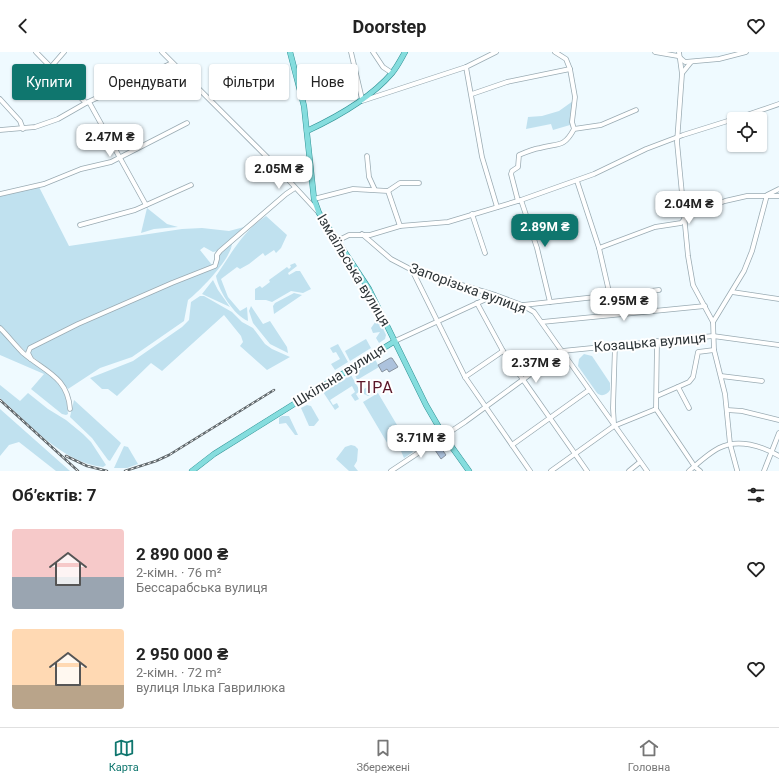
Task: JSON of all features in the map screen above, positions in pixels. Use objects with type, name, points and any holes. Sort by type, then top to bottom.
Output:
[{"type":"main road","name":"Ізмаїльська вулиця","points":[[290,52],[304,106],[314,199],[319,213],[369,289],[426,405],[444,436],[469,471]]},
{"type":"main road","points":[[307,131],[362,100],[392,73],[405,52]]},
{"type":"main road","name":"Шкільна вулиця","points":[[192,471],[214,454],[395,341]]},
{"type":"street","points":[[36,52],[49,64]]},
{"type":"street","points":[[54,64],[64,52]]},
{"type":"street","points":[[162,52],[269,160],[319,213]]},
{"type":"street","points":[[351,52],[362,100]]},
{"type":"street","points":[[373,52],[383,67],[392,73]]},
{"type":"street","points":[[356,104],[466,67],[496,52]]},
{"type":"street","points":[[555,52],[566,59],[570,69],[575,97],[572,122],[574,129]]},
{"type":"street","points":[[654,52],[680,57],[683,61],[691,62],[719,59],[746,52]]},
{"type":"street","points":[[679,52],[682,74],[678,118],[679,137],[677,142],[684,219],[693,286],[713,322],[714,350],[721,376],[727,410],[730,444],[737,470]]},
{"type":"street","points":[[682,74],[691,62]]},
{"type":"street","points":[[0,130],[35,127],[58,119],[87,103],[172,63]]},
{"type":"street","points":[[466,67],[482,157],[497,206]]},
{"type":"street","points":[[472,94],[507,82],[570,69]]},
{"type":"street","points":[[0,99],[20,121],[23,129]]},
{"type":"street","points":[[84,100],[119,156],[146,205]]},
{"type":"street","points":[[755,112],[779,104]]},
{"type":"street","points":[[550,302],[537,248],[511,174],[512,170],[518,167],[519,154],[542,147],[561,145],[567,140],[574,129],[601,124],[636,110]]},
{"type":"street","points":[[337,242],[349,235],[378,234],[400,226],[437,224],[519,200],[577,181],[646,149],[727,121]]},
{"type":"street","points":[[0,194],[44,184],[81,169],[111,162],[119,156],[187,123]]},
{"type":"street","points":[[367,156],[369,177],[375,190]]},
{"type":"street","points":[[577,181],[599,248],[610,296]]},
{"type":"street","points":[[314,199],[353,189],[388,191],[400,183],[419,183]]},
{"type":"street","points":[[80,225],[136,210],[191,185]]},
{"type":"street","points":[[31,359],[28,353],[30,348],[47,339],[146,294],[215,266],[218,260],[217,255],[220,250],[295,188]]},
{"type":"street","points":[[713,322],[732,292],[752,251],[767,195],[779,189]]},
{"type":"street","points":[[388,191],[400,226]]},
{"type":"street","points":[[599,248],[655,227],[681,223],[688,215],[725,201],[747,196],[779,196]]},
{"type":"street","points":[[472,214],[485,254]]},
{"type":"street","name":"Запорізька вулиця","points":[[362,234],[391,259],[412,270],[496,295],[522,305],[534,312],[647,471]]},
{"type":"street","points":[[412,270],[464,377],[530,471]]},
{"type":"street","points":[[522,305],[659,290]]},
{"type":"street","points":[[732,292],[779,299]]},
{"type":"street","name":"Шкільна вулиця","points":[[395,341],[496,295]]},
{"type":"street","points":[[477,303],[503,351],[587,471]]},
{"type":"street","points":[[534,312],[533,308],[536,304]]},
{"type":"street","points":[[542,322],[705,306]]},
{"type":"street","points":[[0,328],[31,359],[53,374],[65,388],[70,410]]},
{"type":"street","name":"Козацька вулиця","points":[[391,471],[486,407],[562,351],[713,336],[779,345]]},
{"type":"street","points":[[657,341],[656,409],[695,467],[700,471]]},
{"type":"street","points":[[614,426],[613,408],[615,345]]},
{"type":"street","points":[[656,396],[690,382],[694,377],[698,352],[714,350]]},
{"type":"street","points":[[464,377],[503,351]]},
{"type":"street","points":[[721,376],[762,380]]},
{"type":"street","points":[[678,387],[689,408]]},
{"type":"street","points":[[512,445],[589,390]]},
{"type":"street","points":[[551,471],[614,426],[656,409]]},
{"type":"street","points":[[727,410],[742,411],[779,420]]},
{"type":"street","points":[[764,471],[770,451],[778,440],[779,433]]},
{"type":"street","points":[[689,471],[718,448],[730,444],[754,445],[779,456]]},
{"type":"street","points":[[629,471],[640,462]]},
{"type":"shaded area","points":[[573,101],[570,125],[553,130],[551,124],[526,129],[528,117],[542,116],[559,111]]},
{"type":"shaded area","points":[[39,187],[69,246],[182,229],[202,228],[229,231],[248,226],[218,251],[213,252],[204,247],[200,250],[212,265],[219,255],[232,243],[227,257],[221,265],[207,282],[188,300],[184,321],[132,357],[100,368],[68,389],[53,372],[26,352],[0,325],[0,195]]},
{"type":"shaded area","points":[[147,208],[167,224],[178,227],[154,229],[141,233]]},
{"type":"shaded area","points":[[266,216],[287,235],[281,248],[276,253],[274,250],[265,256],[263,253],[249,264],[240,269],[237,267],[221,279],[228,297],[240,311],[247,307],[248,321],[238,314],[228,302],[220,289],[216,276],[232,251],[244,236]]},
{"type":"shaded area","points":[[295,263],[297,266],[288,273],[289,275],[296,271],[300,271],[311,289],[303,293],[291,291],[272,302],[266,300],[255,300],[255,289],[260,286],[262,288],[270,282],[269,280],[287,267],[289,269],[291,267],[290,265]]},
{"type":"shaded area","points":[[213,280],[218,290],[230,307],[202,294]]},
{"type":"shaded area","points":[[294,293],[302,295],[274,314],[273,306],[275,303]]},
{"type":"shaded area","points":[[200,296],[204,296],[232,312],[242,322],[253,328],[265,344],[272,349],[290,357],[267,370],[240,346],[243,342],[241,336],[224,315],[162,371],[151,363],[117,396],[108,389],[102,389],[90,378],[133,361],[182,327],[189,320],[191,302]]},
{"type":"shaded area","points":[[251,306],[263,324],[270,321],[287,347],[288,353],[270,344],[253,323],[249,311]]},
{"type":"shaded area","points":[[378,318],[386,335],[385,339],[379,343],[376,338],[380,332],[373,333],[371,328]]},
{"type":"shaded area","points":[[0,331],[61,385],[66,396],[68,414],[62,414],[31,389],[44,374],[0,355]]},
{"type":"shaded area","points":[[366,339],[371,348],[350,361],[345,351]]},
{"type":"shaded area","points":[[338,344],[348,362],[335,370],[331,364],[340,359],[336,352],[333,353],[330,348]]},
{"type":"shaded area","points":[[584,354],[592,356],[610,383],[610,390],[606,394],[600,395],[597,393],[578,366],[579,359]]},
{"type":"shaded area","points":[[375,359],[379,367],[357,380],[354,372]]},
{"type":"shaded area","points":[[351,375],[360,391],[356,394],[359,399],[355,401],[351,395],[355,392],[352,386],[330,400],[333,405],[337,403],[339,407],[335,410],[323,392]]},
{"type":"shaded area","points":[[379,380],[383,386],[368,396],[364,394],[364,389]]},
{"type":"shaded area","points":[[0,385],[20,401],[28,393],[48,409],[66,420],[91,442],[106,465],[103,467],[88,464],[73,458],[60,450],[35,430],[0,398]]},
{"type":"shaded area","points":[[378,393],[413,452],[404,458],[401,451],[402,450],[396,443],[389,446],[363,402]]},
{"type":"shaded area","points":[[74,400],[121,443],[110,461],[92,438],[70,417]]},
{"type":"shaded area","points":[[307,405],[311,406],[319,420],[314,426],[309,426],[301,408]]},
{"type":"shaded area","points":[[0,409],[70,471],[56,471],[19,442],[9,445],[0,456]]},
{"type":"shaded area","points":[[282,416],[289,416],[298,435],[295,435],[286,423],[279,424],[279,418]]},
{"type":"shaded area","points":[[351,445],[358,449],[357,461],[354,466],[358,471],[349,471],[336,459],[345,447]]},
{"type":"shaded area","points":[[124,446],[128,447],[138,464],[127,468],[114,468]]},
{"type":"building","points":[[392,358],[398,367],[389,372],[387,369],[382,372],[378,365]]},
{"type":"building","points":[[442,442],[444,445],[441,448],[446,455],[441,459],[433,447]]},
{"type":"railway","points":[[125,471],[169,455],[274,390]]},
{"type":"railway","points":[[0,400],[78,471]]},
{"type":"railway","points":[[66,456],[87,466],[107,471]]},
{"type":"district","name":"ТІРА","points":[[375,387]]}]
